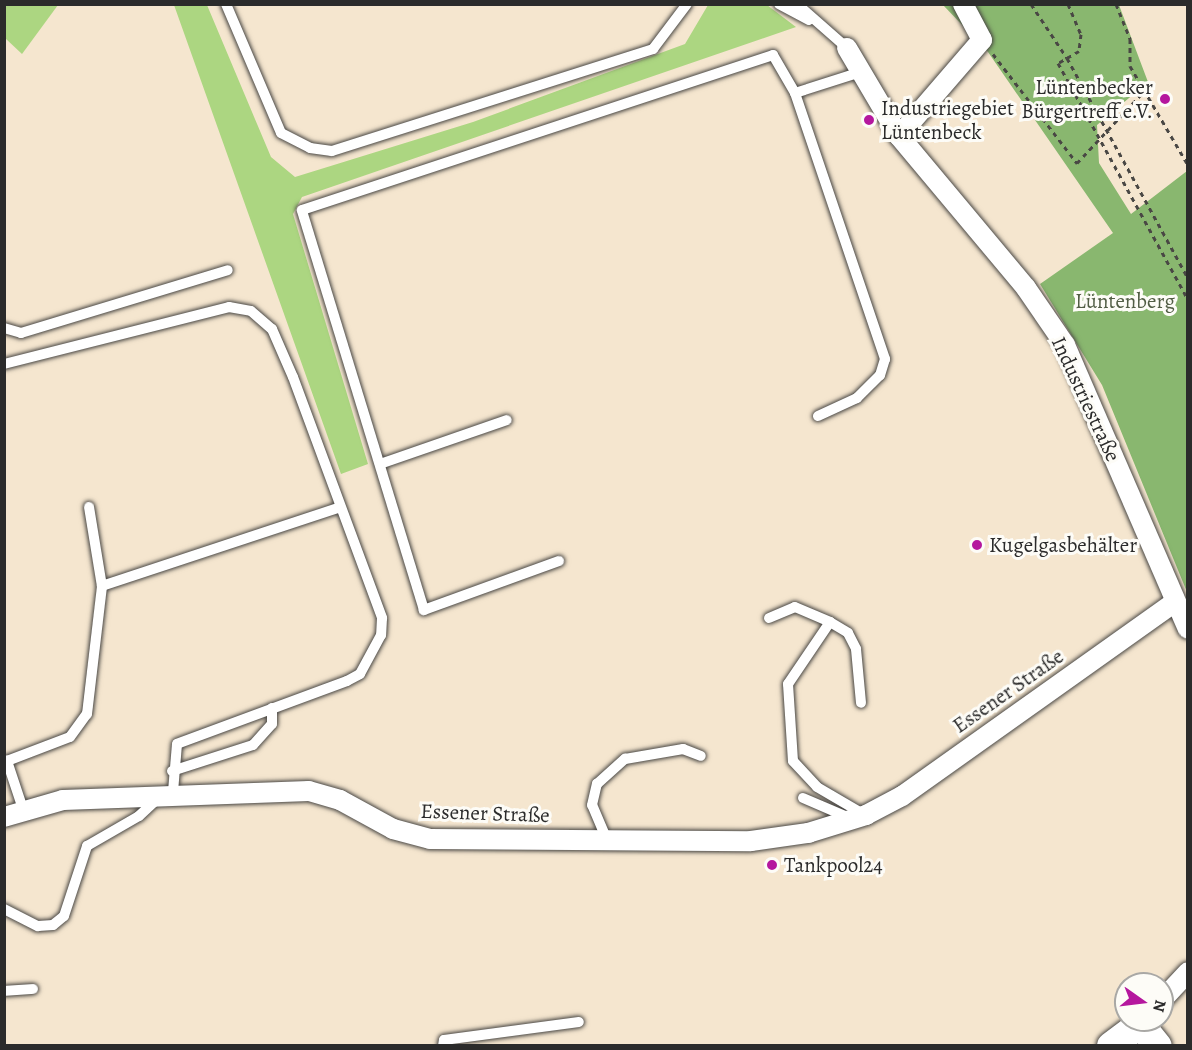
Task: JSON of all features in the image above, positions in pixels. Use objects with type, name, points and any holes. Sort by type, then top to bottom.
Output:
[{"type":"street","points":[[899,136],[982,40],[963,4]]},
{"type":"street","name":"Industriestraße","points":[[847,48],[899,136],[1026,288],[1065,345],[1188,629]]},
{"type":"street","name":"Essener Straße","points":[[4,817],[23,809],[63,800],[167,793],[309,791],[340,800],[393,829],[430,839],[751,841],[808,833],[859,817],[902,796],[1175,602]]},
{"type":"street","points":[[1174,987],[1188,972]]},
{"type":"street","points":[[1111,1046],[1143,1032]]},
{"type":"lane","points":[[226,4],[281,133],[310,148],[332,151],[653,49],[687,4]]},
{"type":"lane","points":[[779,4],[812,22],[847,48]]},
{"type":"lane","points":[[797,4],[812,22]]},
{"type":"lane","points":[[559,561],[424,610],[302,210],[773,55],[795,93],[885,359],[880,375],[857,398],[818,416]]},
{"type":"lane","points":[[795,93],[861,72]]},
{"type":"lane","points":[[4,328],[21,333],[228,270]]},
{"type":"lane","points":[[4,364],[229,307],[251,311],[272,329],[281,348],[338,508],[346,516],[382,618],[381,635],[360,674],[177,744],[167,793],[139,816],[87,846],[64,916],[53,925],[38,926],[4,909]]},
{"type":"lane","points":[[380,464],[507,420]]},
{"type":"lane","points":[[23,809],[6,761],[70,737],[87,714],[102,586],[89,507]]},
{"type":"lane","points":[[102,586],[338,508]]},
{"type":"lane","points":[[769,618],[795,607],[831,622],[848,633],[856,648],[861,703]]},
{"type":"lane","points":[[831,622],[788,684],[793,761],[817,787],[859,817]]},
{"type":"lane","points":[[172,771],[253,745],[272,724],[272,708]]},
{"type":"lane","points":[[606,840],[592,805],[597,784],[618,765],[625,759],[683,749],[701,756]]},
{"type":"lane","points":[[803,798],[859,817]]},
{"type":"lane","points":[[4,991],[33,989]]},
{"type":"lane","points":[[443,1046],[444,1040],[579,1022]]},
{"type":"path","points":[[1031,4],[1067,58],[1188,278]]},
{"type":"path","points":[[1068,4],[1081,34],[1079,51],[1058,63],[1188,299]]},
{"type":"path","points":[[1116,4],[1130,39],[1130,66],[1147,88],[1188,165]]},
{"type":"path","points":[[982,40],[1077,163],[1098,139],[1107,134],[1147,88]]},
{"type":"green space","points":[[4,5],[58,5],[22,54],[5,38]]},
{"type":"green space","points":[[174,5],[207,5],[271,157],[295,177],[473,122],[685,44],[708,5],[767,5],[796,27],[302,197],[293,214],[368,464],[341,474]]},
{"type":"green space","name":"Lüntenberg","points":[[943,5],[1119,5],[1148,82],[1097,125],[1099,163],[1131,214],[1187,171],[1187,592],[1102,385],[1040,284],[1113,233],[988,52]]},
{"type":"place","name":"Lüntenbecker Bürgertreff e.V.","points":[[1165,99]]},
{"type":"place","name":"Industriegebiet Lüntenbeck","points":[[869,120]]},
{"type":"place","name":"Kugelgasbehälter","points":[[977,545]]},
{"type":"place","name":"Tankpool24","points":[[772,865]]}]
